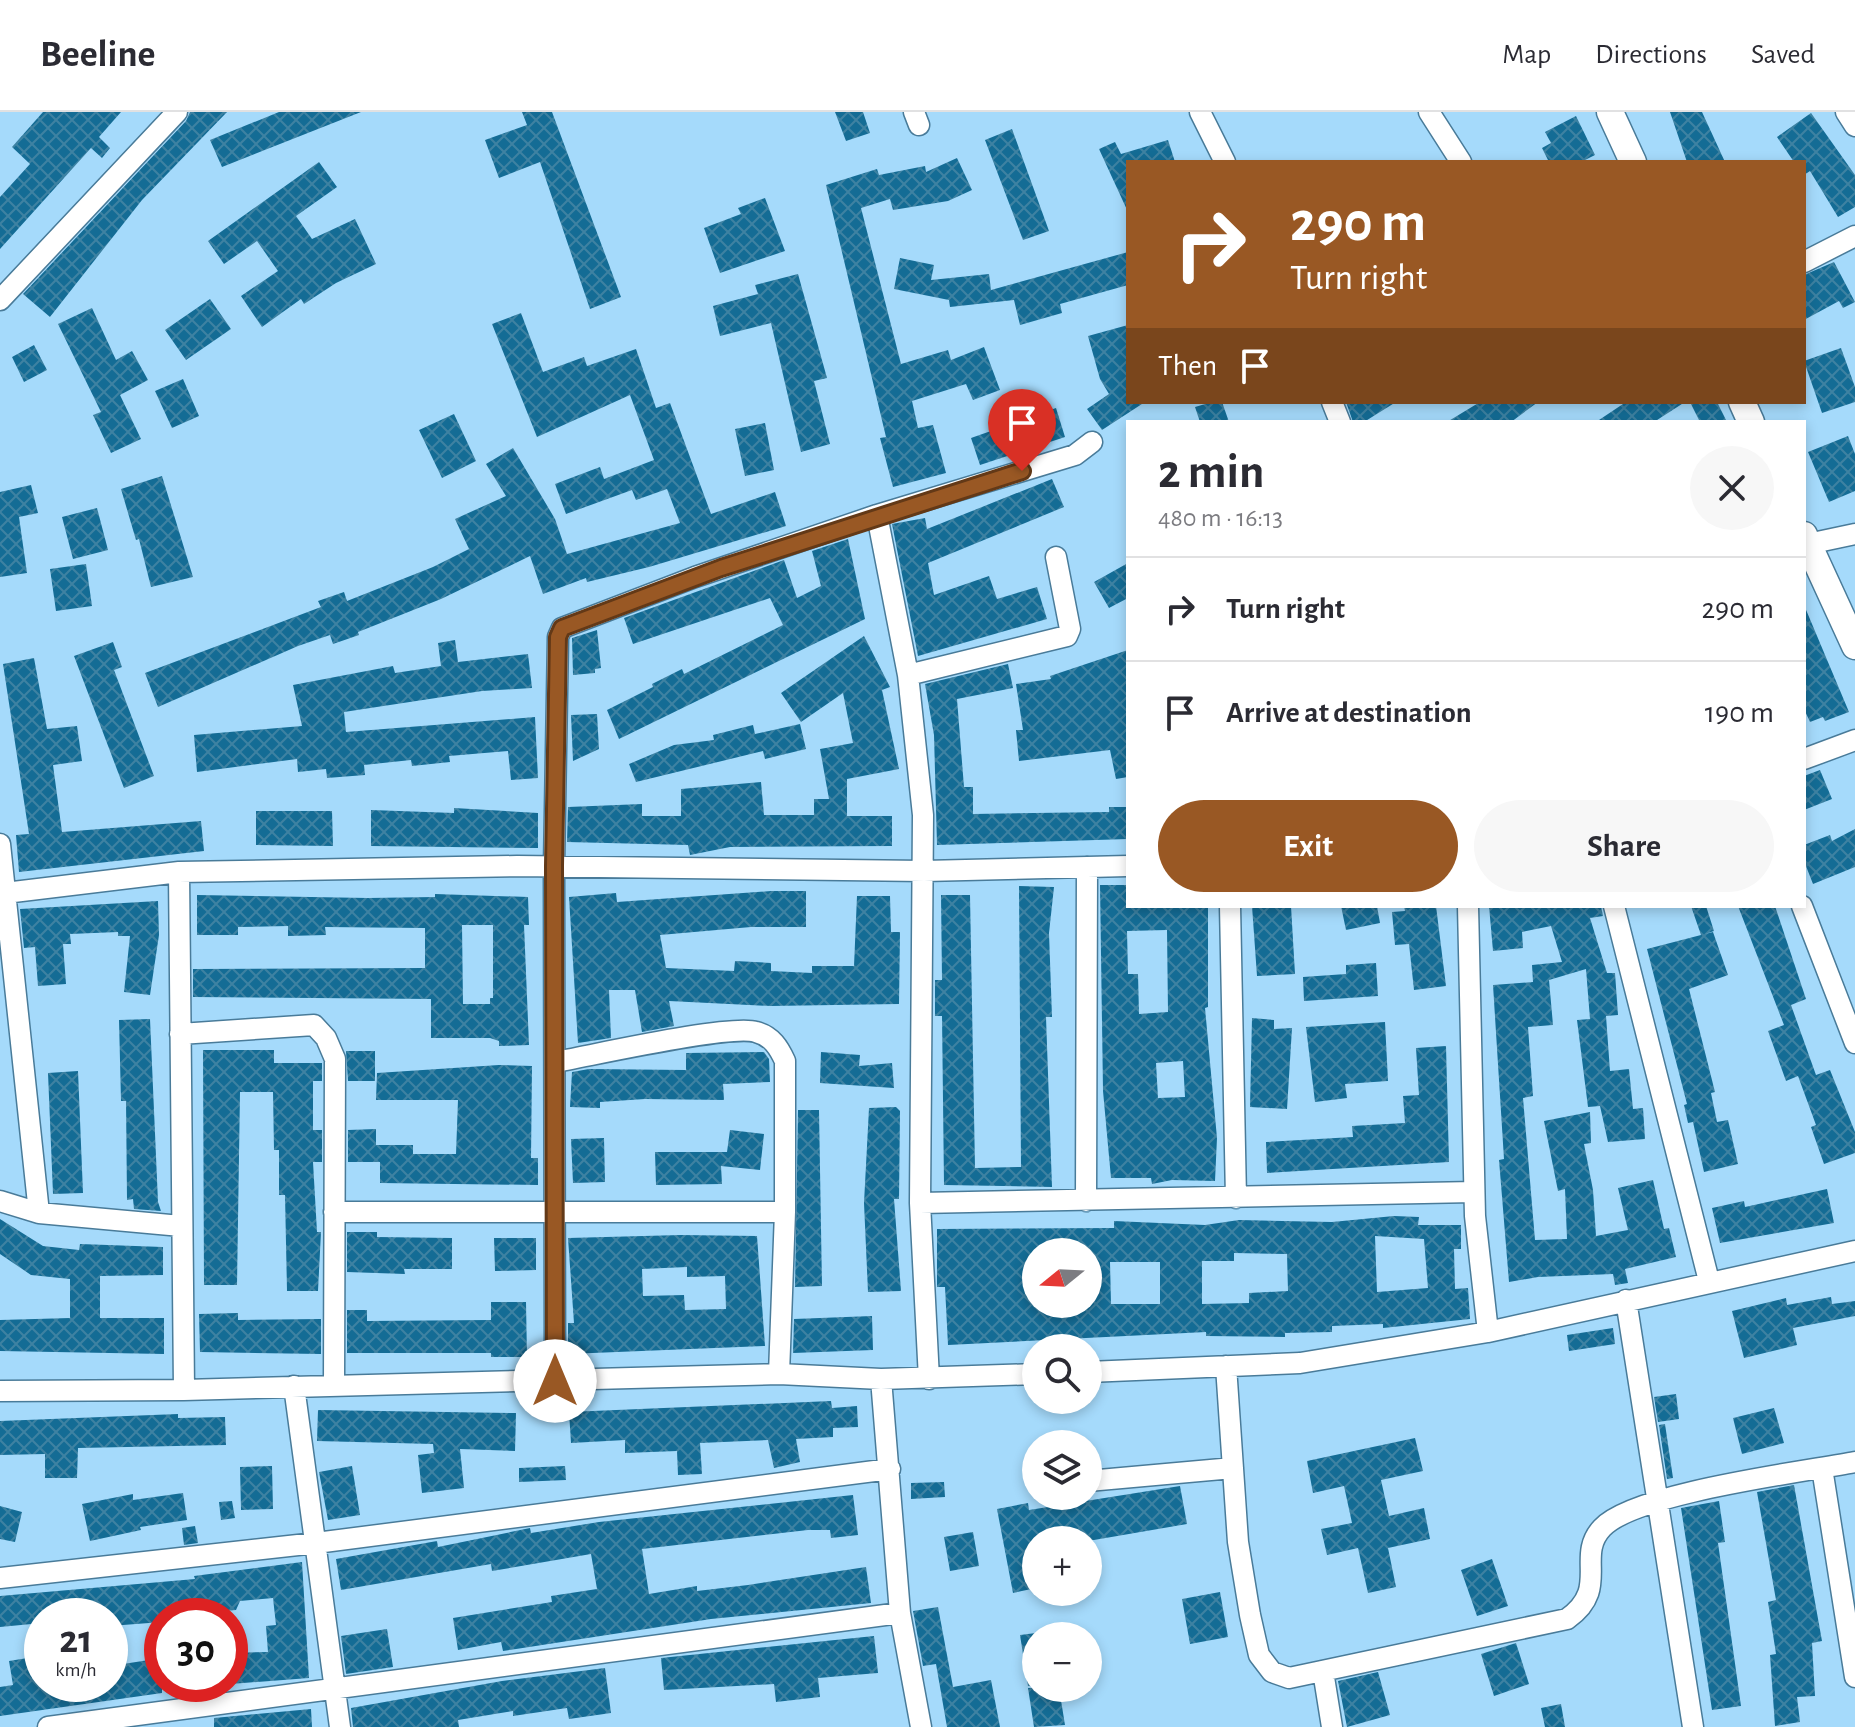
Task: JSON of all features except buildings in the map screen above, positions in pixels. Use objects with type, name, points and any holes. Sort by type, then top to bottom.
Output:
[{"type":"main road","points":[[1610,112],[1632,160]]},
{"type":"main road","points":[[1806,539],[1813,580],[1855,646]]},
{"type":"street","points":[[0,300],[177,112]]},
{"type":"street","points":[[1200,112],[1224,160]]},
{"type":"street","points":[[1429,112],[1460,160]]},
{"type":"street","points":[[1846,112],[1855,126]]},
{"type":"street","points":[[1806,261],[1855,236]]},
{"type":"street","points":[[555,1381],[554,866],[556,658],[562,628],[695,577],[877,515],[1075,455],[1092,442]]},
{"type":"street","points":[[877,515],[908,675],[920,785],[924,871],[920,1203],[929,1379]]},
{"type":"street","points":[[1806,539],[1855,534]]},
{"type":"street","points":[[908,675],[1067,636],[1070,629],[1056,557]]},
{"type":"street","points":[[1806,758],[1855,740]]},
{"type":"street","points":[[0,844],[39,1213]]},
{"type":"street","points":[[5,893],[179,872],[554,866],[924,871],[1126,866]]},
{"type":"street","points":[[1086,1201],[1087,867]]},
{"type":"street","points":[[179,872],[184,1390]]},
{"type":"street","points":[[1230,908],[1236,1198]]},
{"type":"street","points":[[1468,908],[1474,1192],[1488,1332]]},
{"type":"street","points":[[1615,908],[1709,1281]]},
{"type":"street","points":[[1803,908],[1855,1043]]},
{"type":"street","points":[[180,1034],[314,1025],[326,1038],[335,1059],[334,1385]]},
{"type":"street","points":[[555,1062],[715,1034],[755,1031],[778,1045],[785,1061],[785,1212],[779,1374]]},
{"type":"street","points":[[920,1203],[1474,1192]]},
{"type":"street","points":[[0,1201],[39,1213],[181,1226]]},
{"type":"street","points":[[334,1212],[785,1212]]},
{"type":"street","points":[[1102,1371],[1300,1363],[1488,1332],[1855,1251]]},
{"type":"street","points":[[1626,1300],[1693,1727]]},
{"type":"street","points":[[1226,1366],[1238,1542],[1259,1655],[1272,1672],[1289,1678],[1567,1619],[1584,1607],[1591,1590],[1591,1557],[1599,1531],[1612,1518],[1656,1501],[1855,1462]]},
{"type":"street","points":[[0,1391],[184,1390],[779,1374],[881,1379],[1022,1375]]},
{"type":"street","points":[[881,1379],[900,1613],[921,1727]]},
{"type":"street","points":[[294,1386],[340,1727]]},
{"type":"street","points":[[1102,1480],[1233,1468]]},
{"type":"street","points":[[1822,1468],[1855,1677]]},
{"type":"street","points":[[0,1578],[316,1543],[890,1469]]},
{"type":"street","points":[[48,1727],[900,1613]]},
{"type":"street","points":[[1323,1671],[1332,1727]]},
{"type":"route","points":[[555,1381],[554,866],[556,658],[562,628],[695,577],[877,515],[1022,471]]}]
